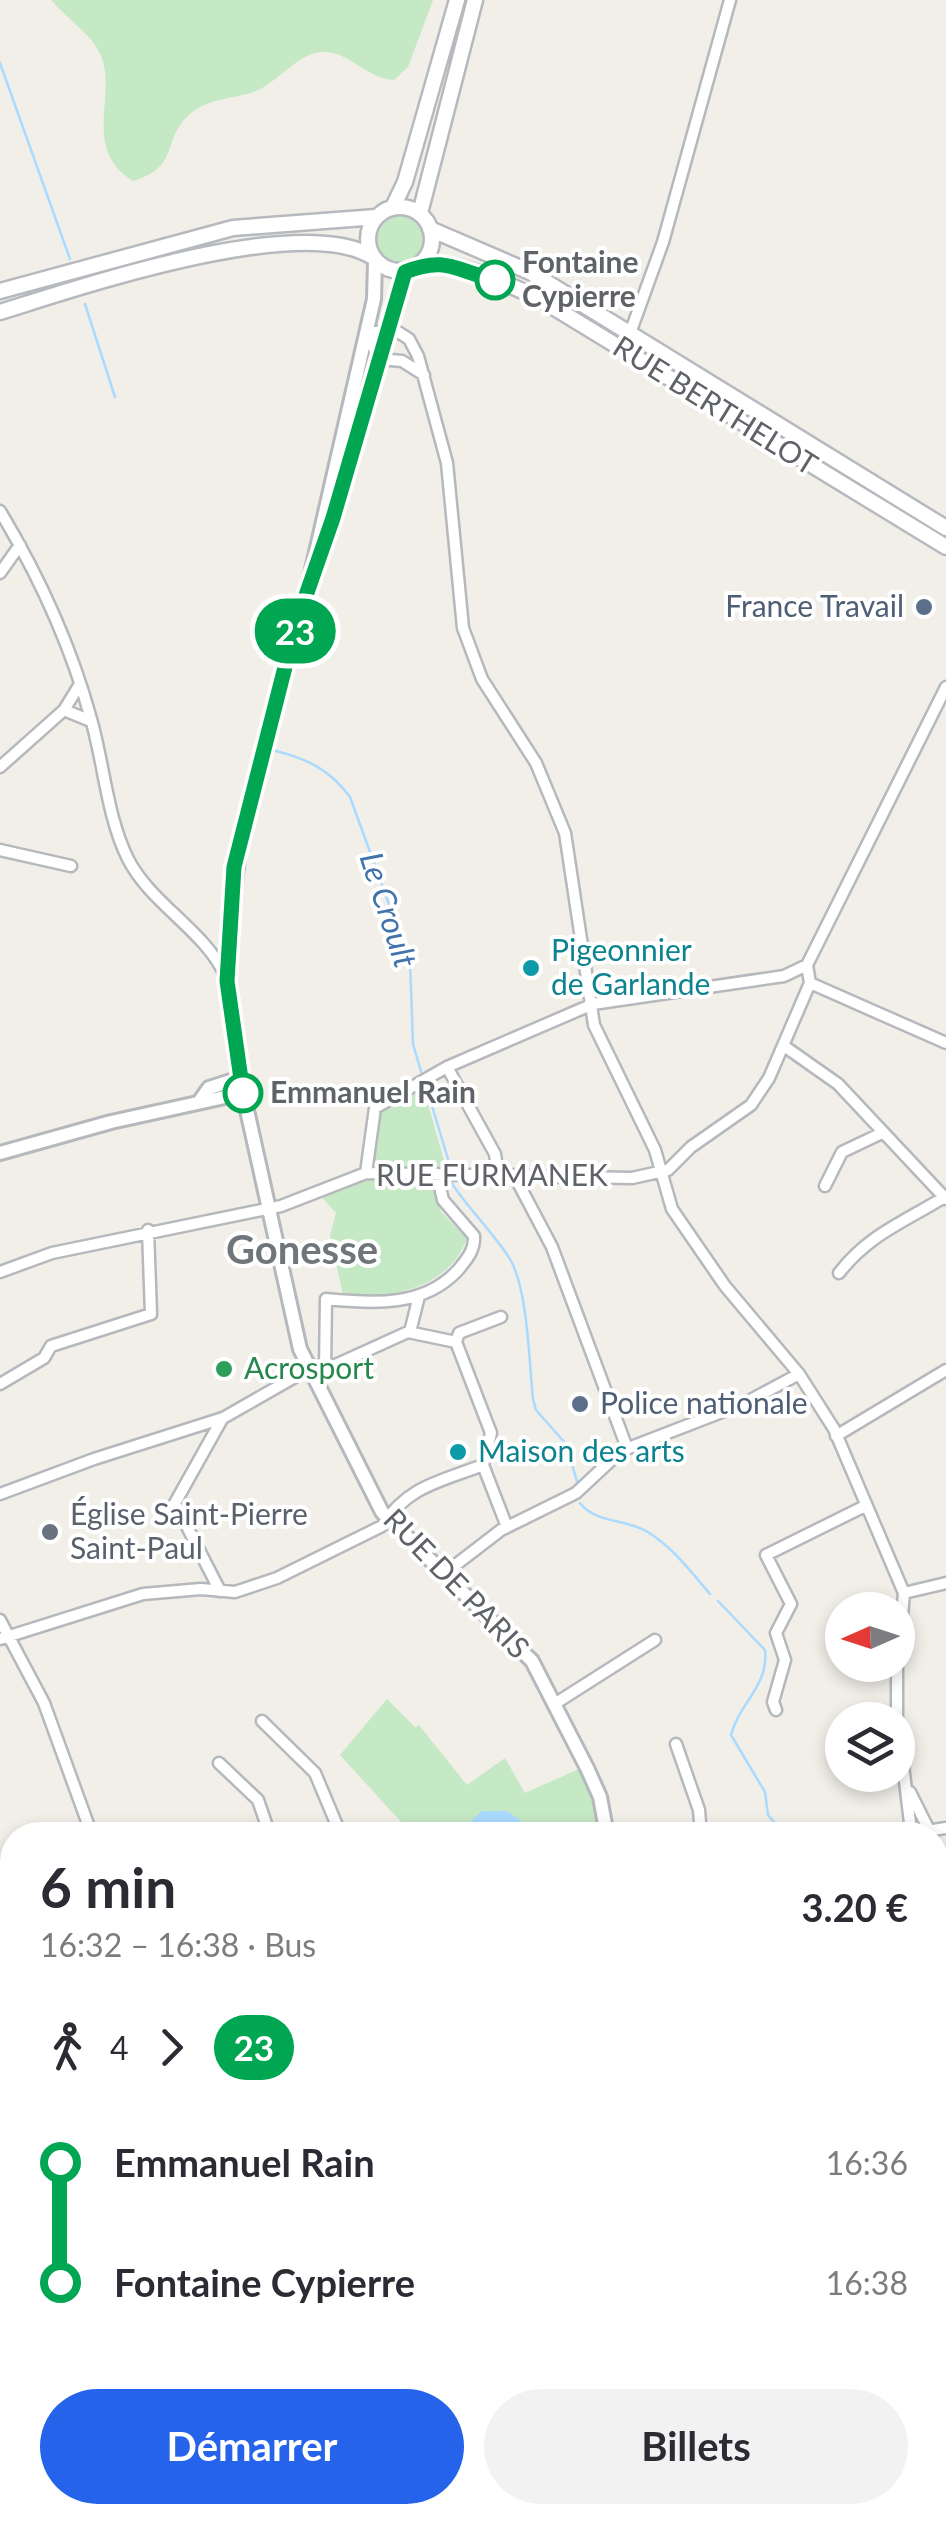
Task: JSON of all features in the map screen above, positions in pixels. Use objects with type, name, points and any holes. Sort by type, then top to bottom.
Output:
[{"type":"main road","points":[[0,291],[214,232],[376,217],[393,207],[405,182],[457,0]]},
{"type":"main road","points":[[420,214],[474,0]]},
{"type":"main road","points":[[0,312],[250,246],[344,246],[405,272],[422,262],[430,229],[420,214],[393,207]]},
{"type":"main road","points":[[373,259],[376,217]]},
{"type":"main road","name":"RUE BERTHELOT","points":[[430,229],[530,272],[946,528]]},
{"type":"main road","name":"RUE BERTHELOT","points":[[422,262],[436,262],[502,282],[540,299],[946,548]]},
{"type":"street","points":[[624,350],[663,242],[730,0]]},
{"type":"street","name":"RUE DE PARIS","points":[[373,259],[366,332],[312,574],[241,837],[228,938],[227,981],[240,1078],[268,1208],[316,1367],[388,1518],[523,1649],[556,1703],[600,1797],[605,1822]]},
{"type":"street","name":"RUE DE PARIS","points":[[312,574],[333,518],[405,272]]},
{"type":"street","points":[[424,375],[402,360],[380,359],[366,332],[390,330],[409,339],[424,375],[447,463],[463,628],[482,679],[536,763],[556,808],[577,894],[594,1025],[646,1131],[672,1209],[689,1236],[800,1374],[836,1436],[903,1592]]},
{"type":"street","points":[[0,511],[20,545],[80,684],[128,857],[210,951],[227,981]]},
{"type":"street","points":[[0,573],[20,545]]},
{"type":"street","points":[[0,768],[64,710],[80,684]]},
{"type":"street","points":[[662,1172],[751,1106],[784,1046],[810,983],[807,965],[946,687]]},
{"type":"street","points":[[64,710],[92,721]]},
{"type":"street","points":[[0,850],[71,866]]},
{"type":"street","points":[[210,951],[218,950],[228,938]]},
{"type":"street","points":[[366,1173],[374,1108],[447,1067],[593,1004],[784,976],[807,965]]},
{"type":"street","points":[[810,983],[946,1043]]},
{"type":"street","points":[[784,1046],[838,1084],[946,1197],[880,1231],[857,1249],[839,1273]]},
{"type":"street","points":[[447,1067],[495,1154],[498,1175]]},
{"type":"street","points":[[199,1102],[209,1088],[240,1078]]},
{"type":"street","points":[[0,1153],[243,1093]]},
{"type":"street","points":[[825,1186],[842,1152],[882,1133]]},
{"type":"street","name":"RUE FURMANEK","points":[[0,1272],[52,1252],[268,1208],[366,1173],[632,1178],[662,1172]]},
{"type":"street","points":[[316,1367],[326,1299],[374,1304],[437,1293],[466,1260],[475,1240],[443,1200],[437,1174]]},
{"type":"street","points":[[514,1175],[552,1247],[627,1448]]},
{"type":"street","points":[[0,1384],[44,1358],[51,1346],[151,1314],[148,1230]]},
{"type":"street","points":[[410,1332],[419,1296]]},
{"type":"street","points":[[500,1318],[459,1334],[456,1342],[491,1434],[483,1465],[507,1527]]},
{"type":"street","points":[[0,1494],[222,1418],[316,1367],[410,1332],[456,1342]]},
{"type":"street","points":[[836,1436],[946,1370]]},
{"type":"street","points":[[446,1572],[507,1527],[576,1493],[627,1448],[745,1403],[800,1374]]},
{"type":"street","points":[[220,1591],[176,1503],[222,1418]]},
{"type":"street","points":[[5,1638],[144,1594],[235,1592],[277,1578],[382,1526],[404,1497],[483,1465]]},
{"type":"street","points":[[776,1710],[773,1702],[785,1660],[776,1633],[791,1604],[766,1555],[864,1507]]},
{"type":"street","points":[[912,1592],[946,1583]]},
{"type":"street","points":[[0,1620],[5,1638],[44,1703],[87,1822]]},
{"type":"street","points":[[556,1703],[655,1640]]},
{"type":"street","points":[[262,1721],[315,1773],[335,1822]]},
{"type":"street","points":[[676,1744],[701,1822]]},
{"type":"street","points":[[219,1763],[258,1800],[266,1822]]},
{"type":"street","points":[[907,1822],[909,1792]]},
{"type":"street","points":[[910,1792],[925,1822]]},
{"type":"green space","points":[[51,0],[433,0],[408,67],[394,80],[375,75],[341,56],[314,53],[256,91],[197,109],[175,133],[158,168],[133,181],[116,167],[107,150],[103,61],[90,39]]},
{"type":"green space","points":[[400,216],[416,223],[423,239],[416,255],[400,262],[384,255],[377,239],[384,223]]},
{"type":"green space","points":[[423,1086],[446,1168],[378,1169],[372,1158],[380,1109]]},
{"type":"green space","points":[[375,1178],[433,1184],[441,1212],[467,1238],[447,1269],[417,1287],[381,1296],[344,1299],[330,1236],[336,1213],[320,1195]]},
{"type":"green space","points":[[387,1699],[415,1727],[419,1725],[467,1785],[505,1758],[525,1793],[581,1768],[598,1805],[600,1822],[401,1822],[340,1755]]},
{"type":"water","points":[[482,1811],[507,1811],[523,1822],[470,1822]]},
{"type":"waterway","name":"Le Croult","points":[[0,63],[70,259]]},
{"type":"waterway","name":"Le Croult","points":[[85,304],[115,397]]},
{"type":"waterway","name":"Le Croult","points":[[276,751],[318,767],[350,797],[410,962],[413,1044],[423,1078]]},
{"type":"waterway","name":"Le Croult","points":[[426,1086],[451,1169]]},
{"type":"waterway","name":"Le Croult","points":[[451,1181],[517,1274],[536,1410],[566,1444],[578,1485]]},
{"type":"waterway","name":"Le Croult","points":[[580,1503],[594,1514],[638,1527],[655,1537],[710,1594]]},
{"type":"waterway","name":"Le Croult","points":[[718,1601],[765,1650],[763,1674],[731,1735],[765,1792],[768,1815],[774,1822]]},
{"type":"bus line","name":"23","points":[[243,1093],[227,981],[234,874],[296,624],[333,518],[405,272],[422,262],[436,262],[495,280]]},
{"type":"place","name":"Fontaine Cypierre","points":[[495,280]]},
{"type":"place","name":"France Travail","points":[[924,607]]},
{"type":"place","name":"Pigeonnier de Garlande","points":[[531,968]]},
{"type":"place","name":"Emmanuel Rain","points":[[243,1093]]},
{"type":"place","name":"Acrosport","points":[[224,1369]]},
{"type":"place","name":"Police nationale","points":[[580,1404]]},
{"type":"place","name":"Maison des arts","points":[[458,1452]]},
{"type":"place","name":"Église Saint-Pierre Saint-Paul","points":[[50,1532]]},
{"type":"district","name":"Gonesse","points":[[302,1250]]}]
